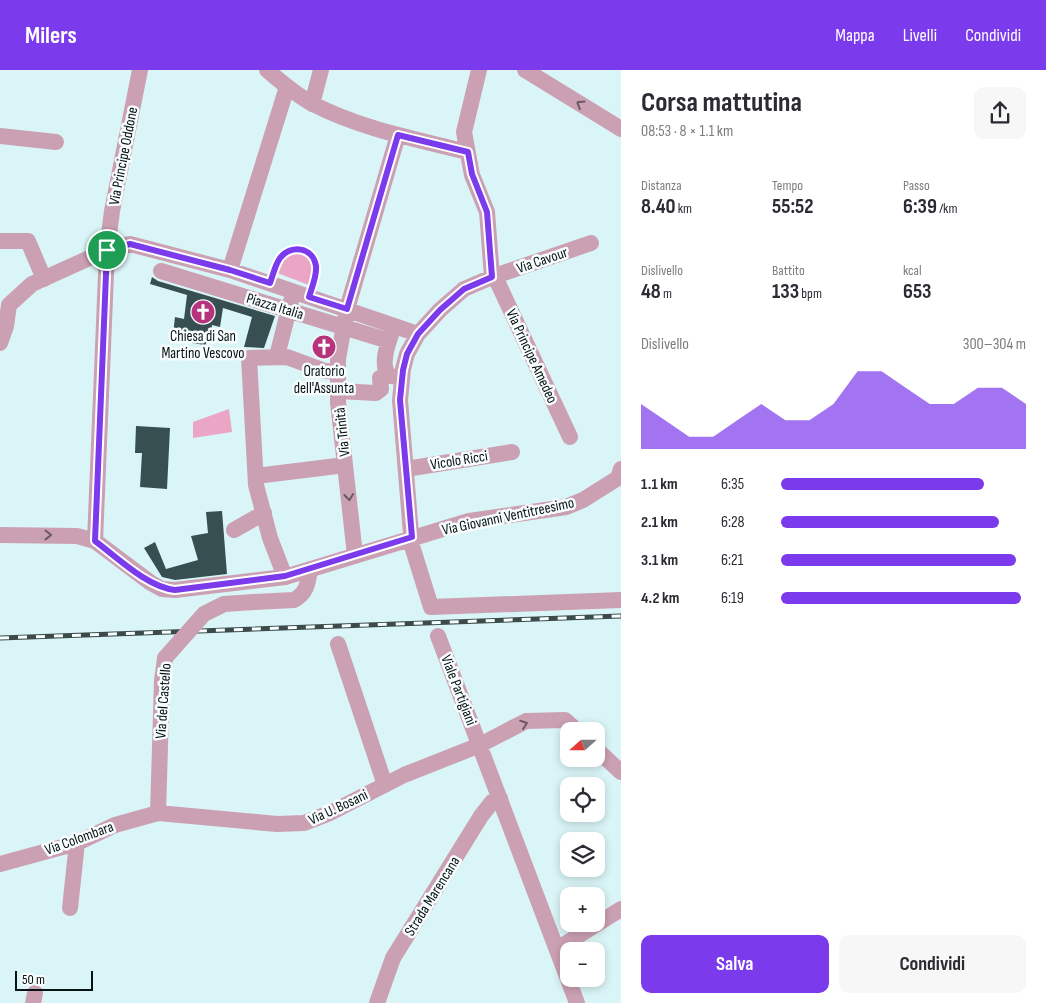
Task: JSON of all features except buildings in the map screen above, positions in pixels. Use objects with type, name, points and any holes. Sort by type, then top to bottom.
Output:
[{"type":"street","name":"Via Principe Oddone","points":[[95,541],[107,250],[112,211],[140,70]]},
{"type":"street","points":[[267,70],[287,87],[312,104],[342,117],[398,135],[468,152]]},
{"type":"street","points":[[312,104],[321,70]]},
{"type":"street","points":[[479,70],[464,132],[472,174],[487,212],[492,277]]},
{"type":"street","points":[[530,73],[621,129]]},
{"type":"street","points":[[230,270],[287,87]]},
{"type":"street","name":"Via Trinità","points":[[355,555],[338,391],[338,359],[347,309],[398,135]]},
{"type":"street","points":[[0,136],[56,142]]},
{"type":"street","points":[[0,241],[28,241],[44,279]]},
{"type":"street","name":"Via Cavour","points":[[394,376],[418,334],[440,310],[464,289],[492,277],[591,243]]},
{"type":"street","points":[[0,343],[6,326],[4,305],[32,284],[107,250],[130,244],[230,270],[418,334]]},
{"type":"street","name":"Piazza Italia","points":[[161,271],[389,341]]},
{"type":"street","name":"Via Principe Amedeo","points":[[492,277],[497,281],[570,437]]},
{"type":"street","points":[[277,356],[294,291]]},
{"type":"street","points":[[394,326],[386,355],[400,400],[412,546],[431,607],[621,600]]},
{"type":"street","points":[[285,576],[270,538],[256,476],[249,358],[287,357],[325,371],[338,372]]},
{"type":"street","points":[[338,391],[376,393],[380,389],[380,378],[394,376]]},
{"type":"street","name":"Vicolo Ricci","points":[[406,468],[512,452]]},
{"type":"street","points":[[256,476],[345,465]]},
{"type":"street","name":"Via Giovanni Ventitreesimo","points":[[95,541],[151,583],[162,588],[175,590],[285,576],[469,521],[566,507],[583,500],[620,475]]},
{"type":"street","points":[[234,530],[264,513]]},
{"type":"street","points":[[0,535],[78,536],[95,541]]},
{"type":"street","name":"Via del Castello","points":[[158,813],[162,681],[165,658],[204,614],[224,604],[294,600],[300,597],[305,591],[310,569]]},
{"type":"street","name":"Viale Partigiani","points":[[438,636],[577,1003]]},
{"type":"street","points":[[338,644],[385,784]]},
{"type":"street","name":"Via U. Bosani","points":[[158,813],[292,825],[330,813],[385,784],[480,745],[526,722],[565,720],[567,722]]},
{"type":"street","points":[[605,757],[621,772]]},
{"type":"street","name":"Strada Marencana","points":[[377,1003],[394,958],[481,816],[492,802],[500,798]]},
{"type":"street","name":"Via Colombara","points":[[0,864],[77,843],[115,825],[158,813]]},
{"type":"street","points":[[70,908],[77,843]]},
{"type":"street","points":[[557,949],[621,909]]},
{"type":"path","points":[[270,283],[278,261],[285,253],[297,249],[304,250],[312,256],[316,268],[309,297]]},
{"type":"shaded area","points":[[295,247],[303,247],[313,254],[316,266],[314,287],[272,271],[281,253]]},
{"type":"shaded area","points":[[229,409],[232,432],[193,438],[193,422]]},
{"type":"railway","points":[[0,638],[621,616]]},
{"type":"place","name":"Chiesa di San Martino Vescovo","points":[[203,312]]},
{"type":"place","name":"Oratorio dell'Assunta","points":[[324,347]]},
{"type":"route","points":[[398,135],[468,152],[472,174],[487,212],[492,277],[464,289],[440,310],[418,334],[407,354],[403,370],[400,400],[412,537],[285,576],[175,590],[162,588],[151,583],[95,541],[107,250],[130,244],[230,270],[270,283],[278,261],[285,253],[290,250],[304,250],[312,256],[316,268],[309,297],[347,309],[398,135]]}]
